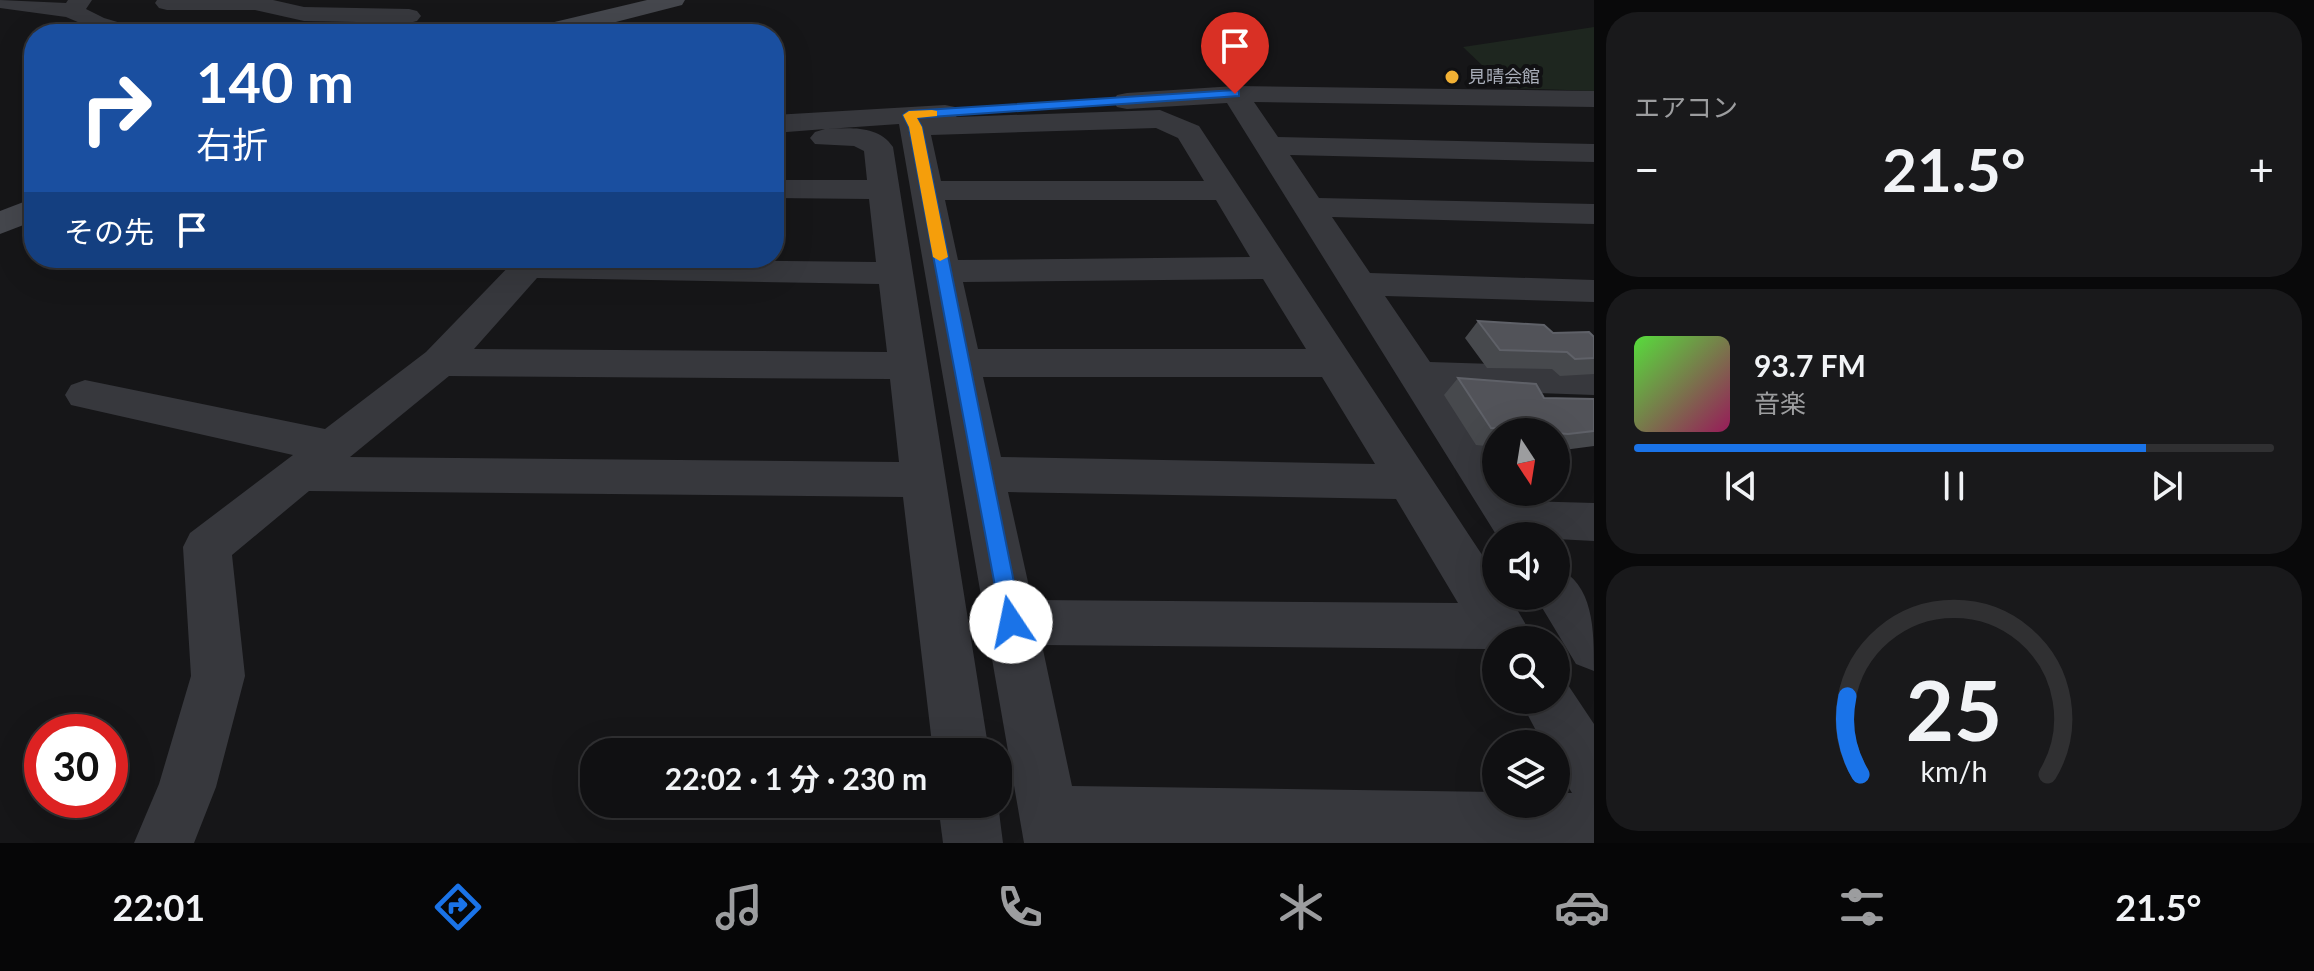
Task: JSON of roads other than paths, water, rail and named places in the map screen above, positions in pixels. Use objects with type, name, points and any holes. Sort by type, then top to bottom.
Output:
[{"type":"main road","points":[[580,24],[673,0]]},
{"type":"main road","points":[[0,224],[24,213]]},
{"type":"street","points":[[0,1],[76,6],[99,24]]},
{"type":"street","points":[[145,24],[168,2],[255,3],[304,14],[409,16]]},
{"type":"street","points":[[912,121],[1235,94],[1594,99]]},
{"type":"street","points":[[1235,94],[1512,522]]},
{"type":"street","points":[[784,124],[1160,119],[1189,132],[1501,626]]},
{"type":"street","points":[[912,121],[928,190],[1051,830],[1594,823]]},
{"type":"street","points":[[784,140],[860,137],[878,147],[959,738]]},
{"type":"street","points":[[1269,146],[1594,153]]},
{"type":"street","points":[[784,189],[884,190]]},
{"type":"street","points":[[928,190],[1225,191]]},
{"type":"street","points":[[1308,207],[1594,214]]},
{"type":"street","points":[[164,843],[187,787],[218,676],[207,547],[440,362],[527,268]]},
{"type":"street","points":[[714,268],[895,273]]},
{"type":"street","points":[[943,271],[1274,268]]},
{"type":"street","points":[[1359,284],[1594,291]]},
{"type":"street","points":[[440,362],[908,366]]},
{"type":"street","points":[[961,363],[1335,363]]},
{"type":"street","points":[[1418,375],[1594,381]]},
{"type":"street","points":[[85,395],[316,460],[923,480]]},
{"type":"street","points":[[983,474],[1410,482]]},
{"type":"street","points":[[1570,524],[1594,522]]},
{"type":"street","points":[[1570,610],[1594,647]]},
{"type":"street","points":[[1011,622],[1482,632]]},
{"type":"street","points":[[1556,714],[1594,775]]},
{"type":"street","points":[[970,818],[973,843]]},
{"type":"place","name":"見晴会館","points":[[1452,77]]}]
